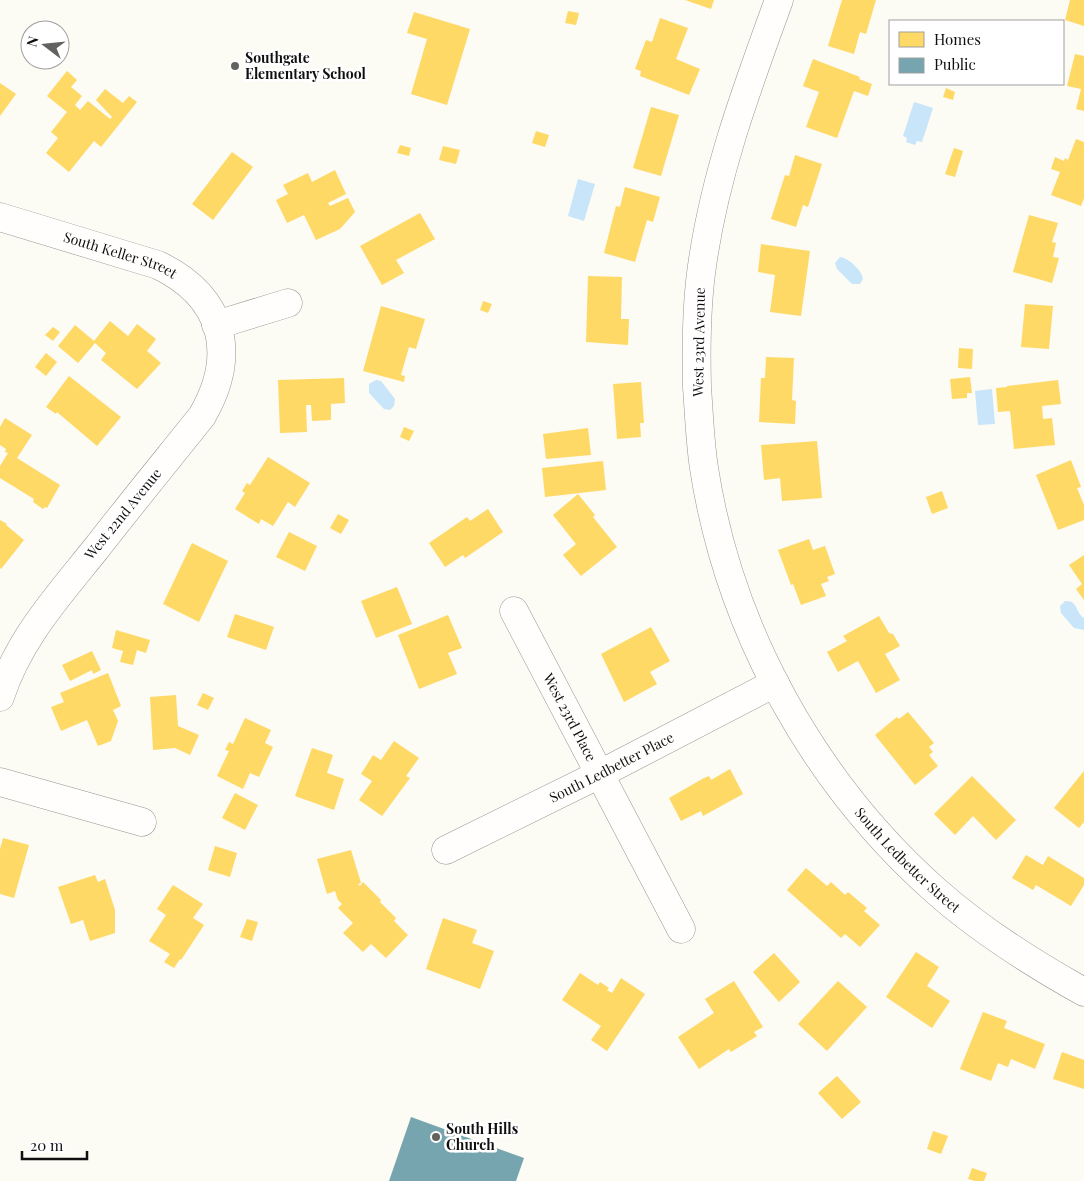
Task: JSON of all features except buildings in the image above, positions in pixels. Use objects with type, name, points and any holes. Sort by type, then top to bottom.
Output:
[{"type":"street","name":"West 23rd Avenue","points":[[775,683],[753,638],[723,556],[703,466],[696,362],[697,314],[702,266],[719,181],[734,126],[779,0]]},
{"type":"street","name":"South Keller Street","points":[[0,217],[158,265],[190,284],[207,303],[216,325]]},
{"type":"street","points":[[216,325],[288,303]]},
{"type":"street","name":"West 22nd Avenue","points":[[0,697],[5,681],[19,652],[44,614],[202,416],[211,400],[219,377],[221,341],[216,325]]},
{"type":"street","name":"West 23rd Place","points":[[514,611],[681,930]]},
{"type":"street","name":"South Ledbetter Place","points":[[446,850],[600,774],[775,683]]},
{"type":"street","name":"South Ledbetter Street","points":[[775,683],[792,716],[846,796],[905,862],[968,918],[1034,964],[1084,992]]},
{"type":"street","points":[[0,782],[142,822]]},
{"type":"water","points":[[914,102],[933,108],[922,142],[917,141],[915,145],[906,142],[907,138],[903,136]]},
{"type":"water","points":[[578,179],[595,184],[584,221],[568,216]]},
{"type":"water","points":[[840,257],[851,262],[858,269],[863,279],[860,284],[852,284],[837,269],[835,263]]},
{"type":"water","points":[[376,380],[381,381],[395,399],[394,406],[390,410],[384,409],[369,393],[369,384]]},
{"type":"water","points":[[992,389],[995,424],[978,425],[975,391]]},
{"type":"water","points":[[1065,601],[1072,602],[1084,618],[1084,630],[1074,628],[1061,613],[1060,606]]},
{"type":"place","name":"Southgate Elementary School","points":[[235,66]]},
{"type":"place","name":"South Hills Church","points":[[436,1137]]}]
